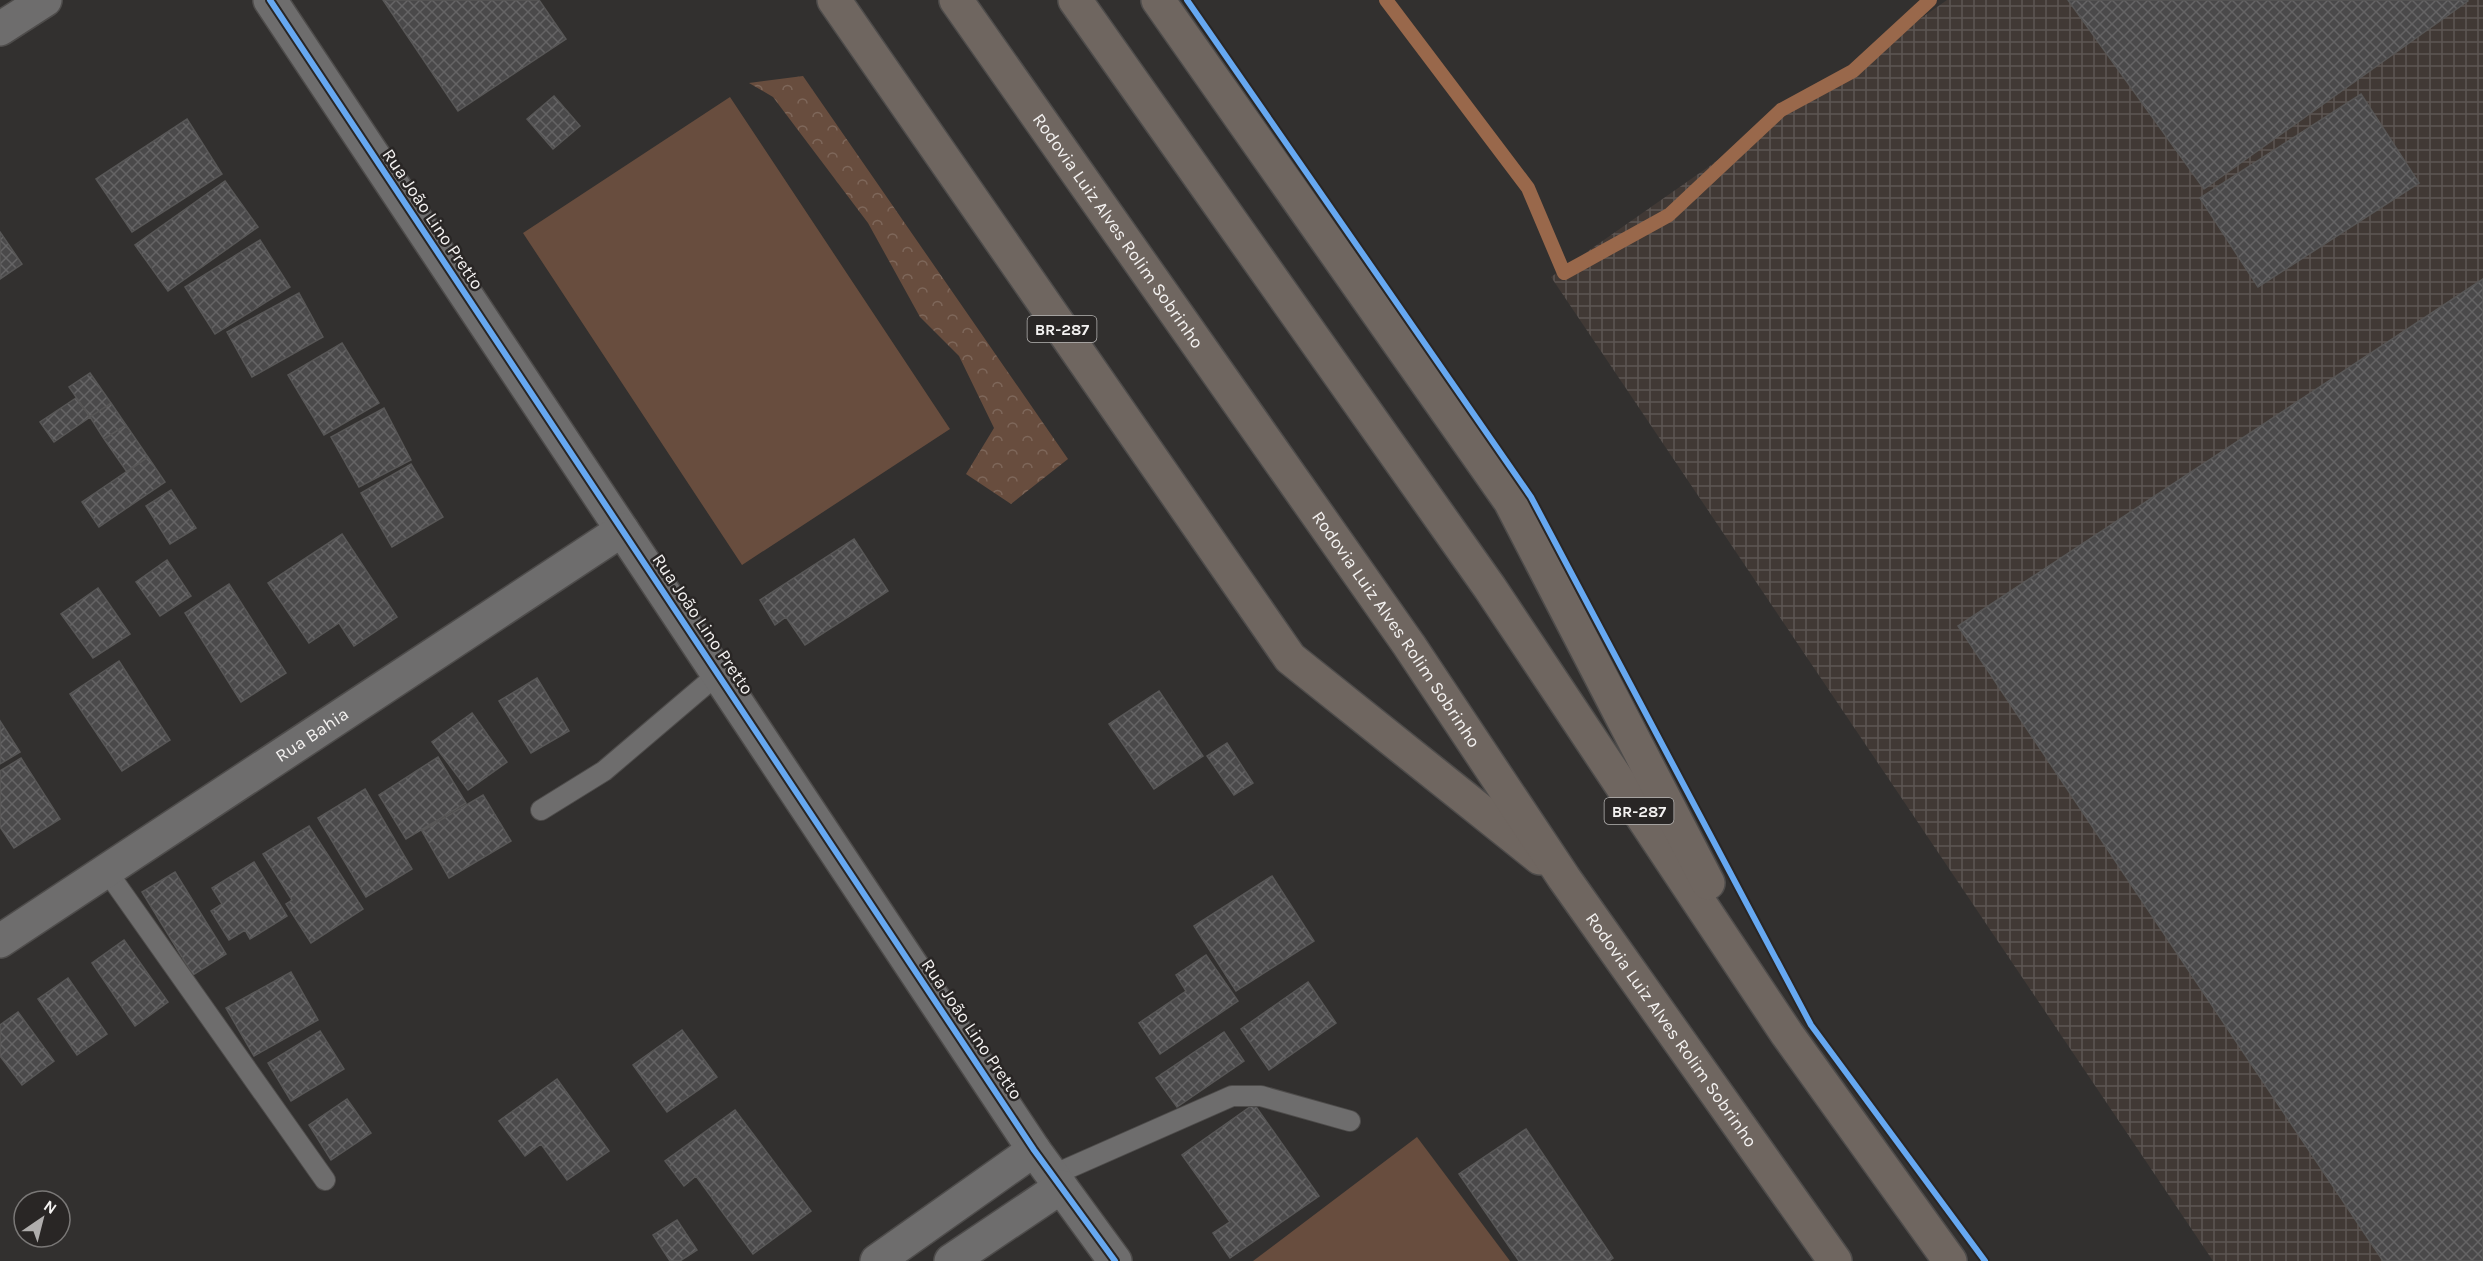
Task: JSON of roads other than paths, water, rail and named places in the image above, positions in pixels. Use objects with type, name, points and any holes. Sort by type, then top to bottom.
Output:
[{"type":"highway","name":"BR-287","points":[[834,0],[1290,658],[1564,878]]},
{"type":"highway","name":"Rodovia Luiz Alves Rolim Sobrinho","points":[[956,0],[1409,645],[1564,878],[1836,1261]]},
{"type":"highway","name":"BR-287","points":[[1075,0],[1490,588],[1787,1034],[1950,1261]]},
{"type":"highway","name":"BR-287","points":[[1158,0],[1510,501],[1787,1034]]},
{"type":"street","points":[[0,29],[45,0]]},
{"type":"street","name":"Rua João Lino Pretto","points":[[270,0],[1049,1171],[1116,1261]]},
{"type":"street","name":"Rua Bahia","points":[[0,941],[622,530]]},
{"type":"street","points":[[878,1261],[1049,1171]]},
{"type":"street","points":[[951,1261],[1049,1171]]},
{"type":"lane","points":[[541,810],[604,771],[718,674]]},
{"type":"lane","points":[[106,870],[325,1180]]},
{"type":"lane","points":[[1049,1171],[1232,1096],[1262,1096],[1350,1121]]},
{"type":"waterway","points":[[1386,0],[1528,188],[1564,273],[1669,215],[1781,110],[1853,71],[1930,0]]}]
